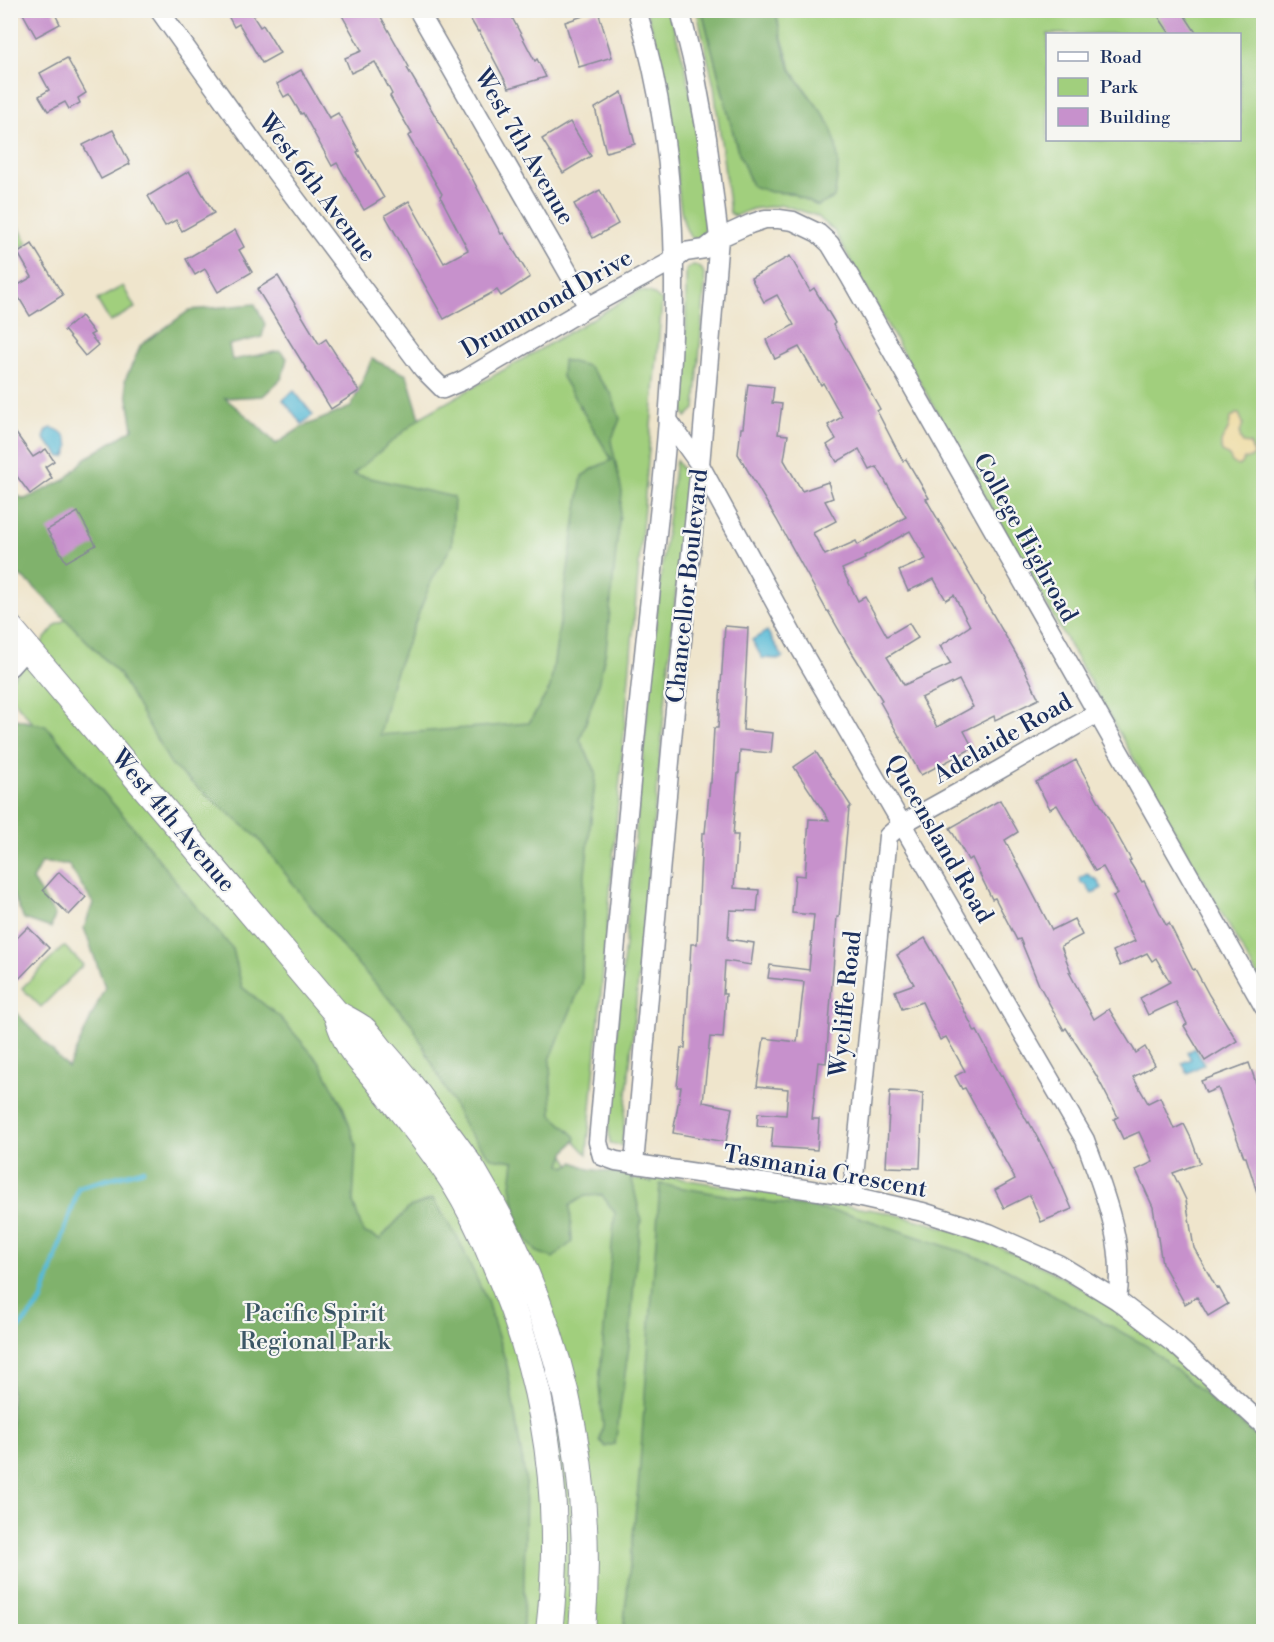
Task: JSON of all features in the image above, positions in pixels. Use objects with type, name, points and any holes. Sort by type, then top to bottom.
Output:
[{"type":"main road","name":"West 4th Avenue","points":[[10,628],[336,1013]]},
{"type":"main road","points":[[336,1013],[350,1047],[429,1147],[452,1180],[475,1220],[506,1288],[521,1331],[543,1414],[551,1469],[554,1577],[549,1632]]},
{"type":"main road","points":[[336,1013],[362,1028],[387,1056],[473,1170],[522,1264],[543,1315],[572,1418],[580,1474],[584,1579],[582,1632]]},
{"type":"street","name":"West 6th Avenue","points":[[159,10],[262,154],[423,369],[443,389]]},
{"type":"street","name":"West 7th Avenue","points":[[418,10],[588,307]]},
{"type":"street","name":"Chancellor Boulevard","points":[[602,1156],[598,1142],[674,340],[674,227],[669,162],[659,96],[637,10]]},
{"type":"street","name":"Chancellor Boulevard","points":[[634,1164],[720,238],[707,138],[680,10]]},
{"type":"street","name":"College Highroad","points":[[674,260],[685,252],[705,249],[720,238],[765,219],[793,221],[805,225],[830,244],[1263,1007]]},
{"type":"street","name":"Drummond Drive","points":[[443,389],[464,380],[588,307],[674,260]]},
{"type":"street","name":"Queensland Road","points":[[668,420],[700,465],[797,643],[1085,1140],[1110,1210],[1119,1258],[1120,1281],[1117,1300]]},
{"type":"street","points":[[10,667],[27,648]]},
{"type":"street","name":"Adelaide Road","points":[[902,824],[1096,714]]},
{"type":"street","name":"Wycliffe Road","points":[[852,1196],[888,836],[902,824]]},
{"type":"street","name":"Tasmania Crescent","points":[[602,1156],[634,1164],[852,1196],[923,1212],[989,1233],[1058,1264],[1117,1300],[1177,1346],[1263,1426]]},
{"type":"green space","points":[[646,11],[669,11],[686,69],[695,120],[704,208],[705,231],[699,239],[691,238],[683,220],[668,95]]},
{"type":"green space","points":[[697,11],[702,11],[737,148],[771,192],[791,193],[818,206],[829,123],[792,71],[776,11],[1263,11],[1263,986],[834,231],[817,216],[783,205],[752,209],[735,216],[730,213],[714,86]]},
{"type":"green space","points":[[702,11],[776,11],[782,43],[790,66],[824,115],[835,140],[838,169],[834,198],[818,206],[791,193],[771,192],[752,186],[737,148]]},
{"type":"green space","points":[[11,215],[28,243],[10,254]]},
{"type":"green space","points":[[693,265],[702,269],[705,284],[695,409],[686,417],[681,400],[686,326],[686,270]]},
{"type":"green space","points":[[123,286],[135,308],[110,322],[97,300]]},
{"type":"green space","name":"Pacific Spirit Regional Park","points":[[639,291],[650,292],[662,301],[587,1154],[552,1115],[551,1096],[545,1125],[573,1168],[652,1182],[652,1174],[885,1212],[920,1221],[955,1231],[1023,1258],[1056,1274],[1118,1311],[1178,1358],[1263,1436],[1263,1631],[11,1632],[230,958],[11,697],[11,680],[56,625]],"holes":[[[581,742],[596,772],[586,862]]]},
{"type":"green space","points":[[255,304],[265,324],[262,337],[229,345],[232,360],[280,351],[287,358],[282,378],[263,396],[225,398],[276,444],[302,427],[351,407],[372,359],[407,375],[420,418],[353,474],[454,497],[452,545],[431,582],[393,679],[380,735],[529,723],[550,688],[582,476],[612,460],[562,377],[563,360],[588,366],[611,393],[620,419],[611,441],[622,492],[606,650],[597,689],[580,740],[596,772],[583,893],[582,983],[550,1060],[552,1115],[576,1139],[566,1151],[561,1165],[565,1167],[574,1162],[589,1169],[631,1175],[641,1219],[630,1339],[615,1444],[605,1447],[600,1440],[603,1425],[599,1384],[615,1213],[602,1195],[585,1196],[570,1205],[572,1242],[553,1258],[537,1252],[520,1232],[511,1185],[514,1161],[491,1158],[466,1129],[411,1023],[342,947],[257,837],[172,766],[119,674],[31,584],[11,570],[10,493],[25,499],[65,480],[86,458],[133,429],[125,380],[141,345],[190,310]]},
{"type":"green space","points":[[676,460],[687,477],[622,1146],[610,1143],[608,1121],[659,589]]},
{"type":"green space","points":[[11,718],[46,726],[134,828],[193,903],[233,949],[242,987],[280,1017],[320,1063],[344,1109],[356,1145],[353,1202],[363,1232],[380,1239],[410,1207],[433,1199],[457,1236],[487,1301],[507,1366],[526,1483],[523,1631],[11,1631],[11,1007],[68,1068],[105,987],[84,928],[93,903],[68,864],[41,863],[32,880],[55,915],[51,928],[24,919],[11,891]]},
{"type":"green space","points":[[64,946],[83,965],[41,1007],[22,988]]},
{"type":"green space","points":[[660,1184],[850,1214],[998,1264],[1147,1346],[1263,1442],[1263,1631],[623,1631],[639,1478]]},
{"type":"sand","points":[[1239,414],[1243,423],[1240,438],[1243,443],[1250,444],[1254,454],[1251,458],[1244,459],[1238,466],[1222,452],[1221,447],[1230,419]]},
{"type":"water","points":[[294,391],[313,415],[302,424],[283,400]]},
{"type":"water","points":[[52,428],[61,432],[67,439],[69,448],[65,457],[60,457],[44,438],[47,430]]},
{"type":"water","points":[[767,631],[783,657],[780,659],[762,658],[752,640]]},
{"type":"water","points":[[1087,874],[1097,880],[1102,888],[1092,894],[1086,885],[1081,883],[1080,878]]},
{"type":"water","points":[[1195,1048],[1204,1064],[1188,1073],[1182,1063],[1191,1059],[1187,1052]]},
{"type":"building","points":[[21,10],[53,10],[60,24],[36,37]]},
{"type":"building","points":[[225,10],[264,10],[253,16],[260,27],[263,25],[280,53],[262,63],[239,24],[234,27]]},
{"type":"building","points":[[339,10],[377,10],[409,67],[407,68],[472,178],[501,234],[503,233],[530,277],[501,296],[497,290],[444,319],[385,215],[409,201],[444,263],[468,250],[440,196],[442,194],[408,136],[412,134],[390,96],[392,94],[375,62],[351,73],[345,58],[362,51]]},
{"type":"building","points":[[465,10],[508,10],[546,77],[509,88],[479,31]]},
{"type":"building","points":[[1154,10],[1181,10],[1196,33],[1169,33]]},
{"type":"building","points":[[598,11],[612,57],[579,67],[565,22]]},
{"type":"building","points":[[67,58],[86,93],[78,98],[80,103],[69,109],[65,102],[48,111],[39,96],[49,90],[40,73]]},
{"type":"building","points":[[301,70],[329,118],[338,113],[359,151],[357,152],[384,198],[364,210],[337,163],[332,166],[303,113],[301,114],[289,94],[284,97],[277,84]]},
{"type":"building","points":[[622,92],[635,144],[606,152],[595,108]]},
{"type":"building","points":[[570,122],[591,156],[563,173],[542,139]]},
{"type":"building","points":[[113,130],[130,164],[101,179],[83,145]]},
{"type":"building","points":[[189,171],[214,213],[182,231],[176,220],[165,226],[148,196]]},
{"type":"building","points":[[600,190],[618,224],[593,238],[574,204]]},
{"type":"building","points":[[235,230],[244,247],[239,250],[252,272],[218,292],[205,269],[195,275],[186,259]]},
{"type":"building","points":[[32,244],[63,295],[30,316],[13,288],[32,277],[18,253]]},
{"type":"building","points":[[790,256],[810,291],[814,288],[880,409],[877,411],[903,461],[906,459],[929,498],[926,499],[1023,666],[1039,699],[995,720],[994,716],[964,731],[973,748],[921,775],[880,702],[882,700],[827,611],[738,454],[748,384],[774,387],[772,403],[782,404],[778,434],[788,435],[784,460],[802,491],[828,482],[833,498],[825,501],[836,521],[813,533],[825,555],[856,541],[858,545],[906,517],[877,467],[870,470],[859,449],[837,462],[827,445],[836,439],[828,425],[842,417],[799,347],[775,359],[766,340],[794,325],[777,295],[764,302],[751,278]],"holes":[[[910,531],[926,559],[899,571],[908,591],[934,579],[946,600],[954,595],[970,626],[940,646],[951,664],[904,685],[887,657],[918,638],[909,623],[887,636],[865,597],[858,601],[842,569],[865,559],[864,557]],[[959,680],[973,707],[937,727],[921,698]]]},
{"type":"building","points":[[278,276],[319,344],[326,339],[359,391],[331,409],[257,289]]},
{"type":"building","points":[[81,316],[94,333],[90,335],[98,345],[85,356],[64,330]]},
{"type":"building","points":[[10,425],[33,457],[46,449],[54,461],[45,467],[52,478],[30,494],[10,467]]},
{"type":"building","points":[[78,512],[96,545],[66,562],[47,530]]},
{"type":"building","points":[[725,626],[748,628],[743,730],[773,733],[771,753],[740,750],[733,835],[738,835],[734,888],[759,890],[757,911],[730,910],[728,939],[754,943],[751,965],[725,961],[723,994],[726,994],[723,1038],[710,1037],[703,1102],[732,1108],[726,1142],[673,1133],[681,1087],[677,1087],[681,1048],[685,1048],[691,944],[697,944],[702,833],[705,833],[711,783],[714,728],[718,728]]},
{"type":"building","points":[[816,752],[851,806],[839,917],[837,917],[826,1063],[818,1062],[812,1119],[819,1119],[817,1150],[771,1147],[773,1127],[757,1126],[758,1113],[786,1115],[788,1089],[757,1086],[764,1038],[797,1042],[804,982],[768,978],[770,965],[809,970],[814,915],[792,913],[795,875],[805,876],[809,819],[829,820],[794,767]]},
{"type":"building","points":[[1076,760],[1131,860],[1129,861],[1142,882],[1144,881],[1166,925],[1169,923],[1193,970],[1195,969],[1237,1041],[1205,1061],[1184,1026],[1187,1024],[1176,1002],[1148,1015],[1140,998],[1170,982],[1156,958],[1152,961],[1147,953],[1120,966],[1113,951],[1135,941],[1113,896],[1118,894],[1103,867],[1095,871],[1057,805],[1050,809],[1036,782]]},
{"type":"building","points":[[1000,800],[1018,832],[1005,840],[1052,930],[1074,919],[1082,935],[1061,946],[1071,972],[1069,972],[1094,1019],[1109,1009],[1136,1053],[1145,1047],[1155,1065],[1133,1077],[1148,1103],[1160,1097],[1174,1129],[1184,1124],[1191,1138],[1200,1163],[1173,1173],[1186,1200],[1194,1248],[1228,1304],[1208,1316],[1197,1297],[1185,1304],[1162,1263],[1153,1207],[1136,1170],[1153,1162],[1139,1132],[1123,1139],[1114,1119],[1118,1117],[1096,1075],[1066,1028],[1064,1030],[1039,985],[1020,939],[1017,940],[995,898],[992,899],[972,858],[968,860],[950,828]]},
{"type":"building","points":[[59,872],[86,897],[69,915],[43,890]]},
{"type":"building","points":[[28,927],[49,948],[10,988],[10,945]]},
{"type":"building","points":[[925,938],[975,1032],[977,1031],[1054,1167],[1072,1209],[1041,1222],[1030,1195],[1004,1208],[995,1190],[1015,1179],[965,1088],[962,1089],[955,1076],[965,1071],[946,1037],[940,1040],[922,1002],[902,1009],[895,991],[914,984],[897,955]]},
{"type":"building","points":[[1249,1063],[1263,1103],[1263,1202],[1260,1202],[1246,1157],[1244,1157],[1218,1088],[1206,1093],[1201,1081]]},
{"type":"building","points":[[890,1091],[923,1093],[920,1168],[886,1167]]},
{"type":"waterway","points":[[10,1339],[41,1302],[79,1187],[143,1170]]}]
